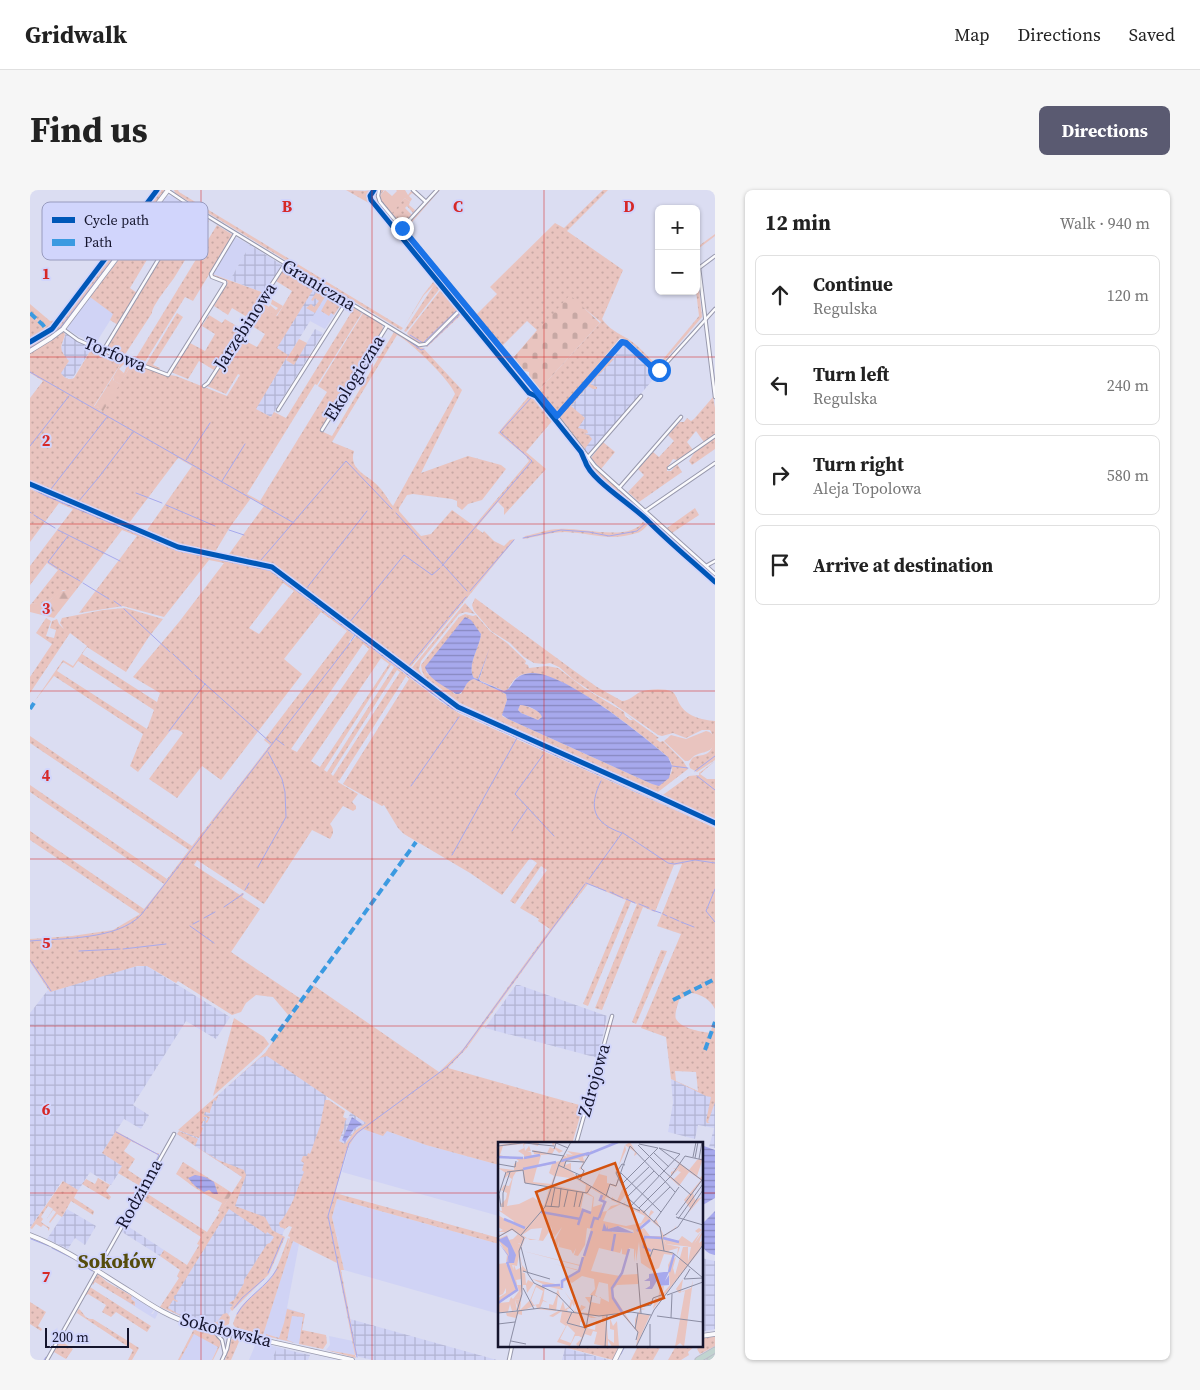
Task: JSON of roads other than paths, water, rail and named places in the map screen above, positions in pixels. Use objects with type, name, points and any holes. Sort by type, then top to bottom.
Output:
[{"type":"highway","points":[[698,1360],[715,1350]]},
{"type":"highway","points":[[710,1360],[715,1357]]},
{"type":"street","points":[[159,202],[168,190]]},
{"type":"street","name":"Graniczna","points":[[168,190],[184,202]]},
{"type":"street","points":[[379,190],[380,202],[557,416],[599,470],[715,574]]},
{"type":"street","points":[[414,190],[426,201]]},
{"type":"street","points":[[402,228],[436,190]]},
{"type":"street","name":"Graniczna","points":[[208,217],[419,345],[423,346],[465,305]]},
{"type":"street","name":"Torfowa","points":[[63,329],[78,340],[103,351],[168,375],[226,283],[211,276],[235,234]]},
{"type":"street","points":[[715,256],[699,268],[713,368],[715,398]]},
{"type":"street","points":[[30,351],[63,329],[115,260]]},
{"type":"street","points":[[103,351],[158,260]]},
{"type":"street","name":"Jarzębinowa","points":[[204,386],[208,383],[285,264]]},
{"type":"street","points":[[278,410],[347,302]]},
{"type":"street","points":[[557,416],[621,342],[626,343],[652,368],[659,370],[715,309]]},
{"type":"street","points":[[700,324],[706,325]]},
{"type":"street","name":"Ekologiczna","points":[[322,430],[387,326]]},
{"type":"street","points":[[588,457],[641,396]]},
{"type":"street","points":[[619,488],[681,417]]},
{"type":"street","points":[[669,468],[715,436]]},
{"type":"street","points":[[645,511],[715,463]]},
{"type":"street","points":[[706,566],[715,561]]},
{"type":"street","name":"Zdrojowa","points":[[577,1142],[612,1016]]},
{"type":"street","name":"Rodzinna","points":[[46,1360],[174,1134]]},
{"type":"street","name":"Sokołowska","points":[[30,1236],[57,1247],[169,1315],[210,1328],[352,1360]]},
{"type":"street","points":[[210,1328],[219,1335],[224,1344]]},
{"type":"street","points":[[224,1354],[225,1339],[230,1332]]},
{"type":"street","points":[[222,1360],[228,1345],[230,1332]]},
{"type":"street","points":[[702,1336],[715,1334]]},
{"type":"street","points":[[615,1360],[621,1348]]},
{"type":"water","points":[[30,488],[177,550],[270,570],[303,593],[453,708],[715,828],[452,709],[270,571],[177,551]]},
{"type":"water","points":[[465,617],[471,620],[481,634],[472,662],[474,678],[478,679],[490,647],[479,679],[480,681],[504,691],[519,676],[524,674],[545,675],[563,682],[622,720],[668,757],[672,766],[669,778],[659,786],[652,784],[508,719],[502,715],[507,700],[506,694],[474,679],[468,682],[459,694],[456,694],[433,679],[425,667]],"holes":[[[520,705],[536,710],[542,717],[538,720],[521,713],[518,710]]]},
{"type":"water","points":[[352,1117],[362,1124],[354,1129],[345,1142],[342,1140]]},
{"type":"water","points":[[702,1145],[715,1150],[715,1198],[702,1205]]},
{"type":"water","points":[[195,1175],[205,1177],[214,1182],[218,1194],[214,1194],[209,1190],[204,1192],[195,1186],[188,1178]]},
{"type":"water","points":[[715,1211],[715,1255],[706,1251],[702,1244],[702,1224]]},
{"type":"waterway","points":[[374,195],[377,190]]},
{"type":"waterway","points":[[156,202],[164,192]]},
{"type":"waterway","points":[[30,348],[60,328],[112,260]]},
{"type":"waterway","points":[[410,335],[423,343],[456,311]]},
{"type":"waterway","points":[[427,346],[460,314]]},
{"type":"waterway","points":[[406,339],[421,350],[424,349]]},
{"type":"waterway","points":[[30,372],[294,523]]},
{"type":"waterway","points":[[30,446],[69,396]]},
{"type":"waterway","points":[[442,566],[532,461],[500,432],[532,397]]},
{"type":"waterway","points":[[51,489],[107,417]]},
{"type":"waterway","points":[[186,460],[210,423]]},
{"type":"waterway","points":[[78,502],[133,432]]},
{"type":"waterway","points":[[222,481],[245,444]]},
{"type":"waterway","points":[[587,459],[590,463]]},
{"type":"waterway","points":[[261,560],[346,461],[392,509]]},
{"type":"waterway","points":[[592,465],[619,489]]},
{"type":"waterway","points":[[619,490],[677,543]]},
{"type":"waterway","points":[[136,493],[162,503]]},
{"type":"waterway","points":[[166,505],[215,526]]},
{"type":"waterway","points":[[306,589],[367,511]]},
{"type":"waterway","points":[[396,513],[467,591]]},
{"type":"waterway","points":[[34,515],[55,528]]},
{"type":"waterway","points":[[523,538],[561,530],[609,536],[637,531],[647,522]]},
{"type":"waterway","points":[[58,530],[120,561]]},
{"type":"waterway","points":[[229,530],[244,535]]},
{"type":"waterway","points":[[57,568],[48,562],[68,536]]},
{"type":"waterway","points":[[470,591],[514,540]]},
{"type":"waterway","points":[[678,543],[701,564]]},
{"type":"waterway","points":[[349,623],[404,555],[432,575],[440,568]]},
{"type":"waterway","points":[[59,569],[80,581]]},
{"type":"waterway","points":[[83,583],[109,599]]},
{"type":"waterway","points":[[449,617],[466,597]]},
{"type":"waterway","points":[[114,601],[121,606]]},
{"type":"waterway","points":[[124,609],[170,652]]},
{"type":"waterway","points":[[408,667],[447,620]]},
{"type":"waterway","points":[[351,641],[355,635]]},
{"type":"waterway","points":[[213,821],[350,643]]},
{"type":"waterway","points":[[173,654],[192,672]]},
{"type":"waterway","points":[[195,675],[271,743]]},
{"type":"waterway","points":[[169,731],[205,684]]},
{"type":"waterway","points":[[411,786],[459,717]]},
{"type":"waterway","points":[[452,855],[517,738]]},
{"type":"waterway","points":[[276,739],[284,745]]},
{"type":"waterway","points":[[258,867],[286,817],[285,792],[282,779],[268,752]]},
{"type":"waterway","points":[[543,755],[515,794],[554,836]]},
{"type":"waterway","points":[[695,771],[715,756]]},
{"type":"waterway","points":[[672,766],[688,768]]},
{"type":"waterway","points":[[697,776],[715,790]]},
{"type":"waterway","points":[[589,879],[622,833],[605,824],[596,813],[595,799],[601,781]]},
{"type":"waterway","points":[[512,831],[527,809]]},
{"type":"waterway","points":[[30,941],[89,936],[118,929],[131,923],[141,915],[211,824]]},
{"type":"waterway","points":[[623,833],[668,863],[674,864],[695,860],[715,863]]},
{"type":"waterway","points":[[245,890],[249,883]]},
{"type":"waterway","points":[[586,883],[606,891]]},
{"type":"waterway","points":[[357,1357],[328,1216],[349,1143],[357,1133],[447,1067],[461,1053],[585,884]]},
{"type":"waterway","points":[[715,889],[706,911],[715,922]]},
{"type":"waterway","points":[[610,892],[623,898]]},
{"type":"waterway","points":[[224,907],[243,894]]},
{"type":"waterway","points":[[626,899],[635,903]]},
{"type":"waterway","points":[[639,904],[649,908]]},
{"type":"waterway","points":[[652,910],[661,913]]},
{"type":"waterway","points":[[204,918],[215,912]]},
{"type":"waterway","points":[[663,914],[667,916]]},
{"type":"waterway","points":[[670,917],[679,921]]},
{"type":"waterway","points":[[193,924],[199,921]]},
{"type":"waterway","points":[[681,922],[694,927]]},
{"type":"waterway","points":[[190,926],[214,943]]},
{"type":"waterway","points":[[123,949],[166,944]]},
{"type":"waterway","points":[[79,951],[120,949]]},
{"type":"waterway","points":[[30,960],[51,991]]},
{"type":"waterway","points":[[116,1132],[159,1155],[154,1165]]},
{"type":"waterway","points":[[149,1172],[152,1168]]},
{"type":"waterway","points":[[268,1273],[283,1238]]},
{"type":"waterway","points":[[31,1239],[49,1246]]},
{"type":"waterway","points":[[52,1248],[74,1259]]},
{"type":"waterway","points":[[77,1261],[92,1271]]},
{"type":"waterway","points":[[237,1314],[277,1269]]},
{"type":"waterway","points":[[234,1308],[242,1298],[264,1279]]},
{"type":"waterway","points":[[621,1354],[624,1348]]},
{"type":"district","name":"Sokołów","points":[[117,1261]]}]
